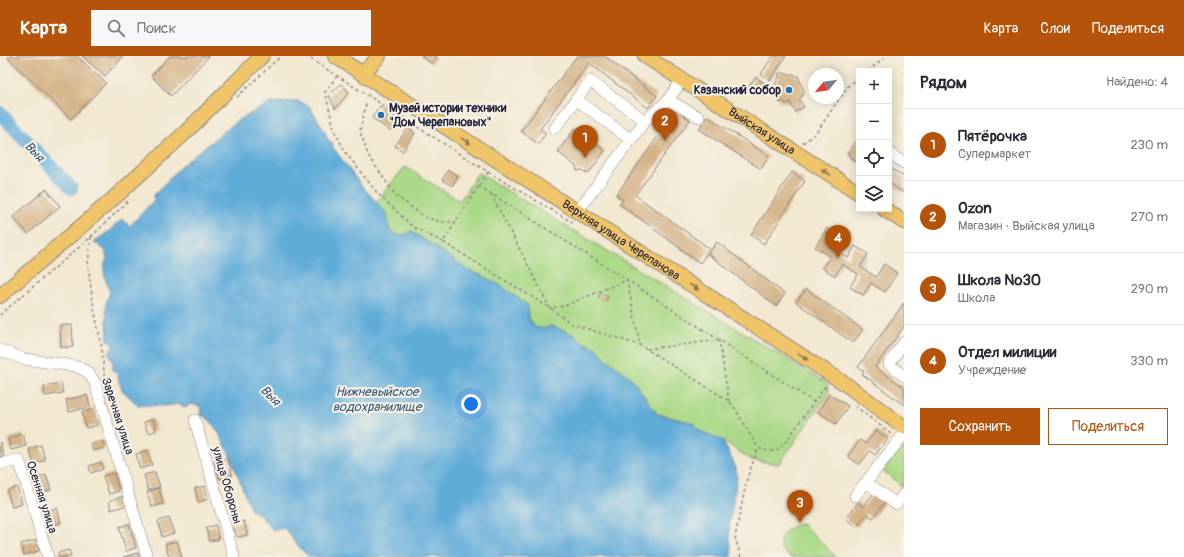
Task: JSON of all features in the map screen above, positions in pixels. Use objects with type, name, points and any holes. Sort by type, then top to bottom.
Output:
[{"type":"main road","points":[[0,296],[86,232],[262,56]]},
{"type":"main road","name":"Верхняя улица Черепанова","points":[[335,56],[576,218],[844,383],[904,427]]},
{"type":"main road","points":[[363,74],[379,56]]},
{"type":"main road","name":"Выйская улица","points":[[645,56],[856,191]]},
{"type":"main road","points":[[889,212],[904,222]]},
{"type":"street","points":[[576,218],[645,121],[668,100],[682,80]]},
{"type":"street","points":[[555,128],[590,81],[645,121]]},
{"type":"street","points":[[576,99],[632,140]]},
{"type":"street","points":[[668,100],[699,117]]},
{"type":"street","points":[[892,154],[904,163]]},
{"type":"street","points":[[904,342],[889,364],[904,376]]},
{"type":"street","name":"Заречная улица","points":[[0,350],[24,359],[75,366],[88,372],[98,391],[147,557]]},
{"type":"street","name":"улица Обороны","points":[[195,420],[234,557]]},
{"type":"street","points":[[855,496],[901,438]]},
{"type":"street","name":"Осенняя улица","points":[[0,464],[18,460],[48,557]]},
{"type":"street","points":[[866,482],[896,504],[904,494]]},
{"type":"path","points":[[306,56],[488,172],[576,218]]},
{"type":"path","points":[[872,68],[887,56]]},
{"type":"path","points":[[337,76],[325,92],[335,132],[346,153],[378,194],[413,227],[443,242],[550,308],[572,324],[640,345],[729,401],[734,406],[758,448],[767,451],[776,451],[784,444],[827,383]]},
{"type":"path","points":[[794,151],[816,133],[848,86],[856,80]]},
{"type":"path","points":[[366,104],[360,131],[368,155],[396,196],[424,217],[441,222],[456,222]]},
{"type":"path","points":[[443,242],[488,172]]},
{"type":"path","points":[[479,186],[814,402]]},
{"type":"path","points":[[490,193],[550,308]]},
{"type":"path","points":[[0,315],[86,232],[124,205]]},
{"type":"path","points":[[86,232],[88,265],[93,303],[101,343],[105,377],[104,384]]},
{"type":"path","points":[[550,308],[564,306],[627,280]]},
{"type":"path","points":[[627,280],[640,345]]},
{"type":"path","points":[[647,349],[719,340]]},
{"type":"path","points":[[719,340],[729,401]]},
{"type":"path","points":[[851,402],[901,438]]},
{"type":"path","points":[[741,557],[735,537],[747,479],[758,448]]},
{"type":"green space","points":[[405,167],[460,201],[478,173],[827,383],[829,392],[779,464],[752,460],[723,441],[698,430],[694,423],[657,414],[631,378],[603,356],[597,348],[584,343],[574,335],[552,326],[543,329],[534,327],[528,316],[482,275],[470,271],[411,231],[404,235],[394,234],[389,229],[387,221],[376,202]]},
{"type":"green space","points":[[900,445],[904,449],[904,488],[882,470]]},
{"type":"green space","points":[[800,524],[805,526],[836,557],[790,557],[782,548],[780,543],[781,539],[785,532]]},
{"type":"water","name":"Нижневыйское водохранилище","points":[[297,101],[309,106],[326,133],[326,138],[334,144],[332,146],[360,184],[387,214],[389,229],[394,234],[404,235],[411,231],[470,271],[486,277],[528,305],[528,316],[534,327],[543,329],[551,326],[574,335],[584,343],[597,348],[603,356],[631,378],[657,414],[694,423],[698,430],[723,441],[736,468],[737,478],[729,528],[732,557],[309,557],[296,544],[285,528],[273,530],[260,515],[251,510],[224,442],[211,421],[200,414],[201,407],[189,404],[186,408],[180,404],[165,406],[138,405],[122,390],[117,374],[113,370],[113,362],[109,353],[113,345],[108,340],[106,303],[110,292],[104,271],[107,259],[105,250],[94,242],[122,219],[130,226],[154,200],[154,195],[181,166],[237,121],[270,103]]},
{"type":"building","points":[[9,56],[77,56],[106,83],[71,119],[8,58]]},
{"type":"building","points":[[82,56],[123,56],[105,76]]},
{"type":"building","points":[[170,56],[209,56],[171,96],[151,76]]},
{"type":"building","points":[[421,56],[437,56],[432,64]]},
{"type":"building","points":[[577,56],[604,56],[657,96],[648,108],[589,63],[540,129],[546,133],[538,144],[521,131]]},
{"type":"building","points":[[773,56],[786,56],[770,80],[761,74]]},
{"type":"building","name":"Казанский собор","points":[[783,72],[785,74],[794,74],[795,76],[798,76],[805,94],[802,94],[802,97],[799,99],[804,107],[795,112],[790,102],[786,104],[784,101],[780,103],[774,87],[779,77],[778,74]]},
{"type":"building","points":[[756,77],[767,85],[761,94],[749,86]]},
{"type":"building","points":[[341,84],[349,92],[335,109],[329,95]]},
{"type":"building","points":[[380,106],[398,119],[390,131],[372,118]]},
{"type":"building","points":[[677,110],[690,120],[635,195],[710,249],[700,263],[620,204],[623,200],[616,195]]},
{"type":"building","points":[[707,116],[769,156],[761,169],[699,129]]},
{"type":"building","points":[[408,128],[415,133],[403,151],[395,146]]},
{"type":"building","points":[[575,128],[605,151],[588,174],[582,170],[577,171],[576,166],[558,152]]},
{"type":"building","points":[[856,142],[856,162],[848,154]]},
{"type":"building","points":[[892,169],[904,177],[904,193],[892,185]]},
{"type":"building","points":[[448,170],[458,176],[452,186],[442,180]]},
{"type":"building","points":[[792,172],[805,181],[764,244],[751,235]]},
{"type":"building","points":[[46,189],[60,206],[28,234],[13,217]]},
{"type":"building","points":[[827,228],[840,236],[832,248],[848,258],[855,246],[868,254],[860,267],[876,277],[884,264],[897,273],[885,292],[871,283],[863,295],[850,287],[858,274],[842,264],[835,276],[822,268],[830,256],[815,247]]},
{"type":"building","points":[[717,242],[785,294],[776,306],[708,254]]},
{"type":"building","points":[[806,289],[863,330],[853,343],[796,302]]},
{"type":"building","points":[[601,293],[608,297],[605,302],[598,298]]},
{"type":"building","points":[[904,303],[904,327],[875,367],[904,387],[904,405],[862,374],[864,371],[858,367]]},
{"type":"building","points":[[60,325],[72,325],[73,347],[61,347]]},
{"type":"building","points":[[61,383],[63,393],[45,396],[44,386]]},
{"type":"building","points":[[829,394],[848,406],[836,424],[818,412]]},
{"type":"building","points":[[87,395],[90,407],[69,412],[66,400]]},
{"type":"building","points":[[93,409],[98,425],[86,428],[82,412]]},
{"type":"building","points":[[153,419],[156,431],[148,433],[144,422]]},
{"type":"building","points":[[876,430],[888,439],[875,455],[870,451],[859,465],[848,456],[860,440],[866,444]]},
{"type":"building","points":[[23,434],[26,446],[11,450],[8,439]]},
{"type":"building","points":[[103,441],[105,448],[93,451],[91,444]]},
{"type":"building","points":[[0,442],[4,456],[0,457]]},
{"type":"building","points":[[41,445],[45,460],[34,464],[29,449]]},
{"type":"building","points":[[147,450],[152,465],[140,469],[136,454]]},
{"type":"building","points":[[227,458],[233,475],[220,479],[214,462]]},
{"type":"building","points":[[101,462],[103,469],[91,473],[89,466]]},
{"type":"building","points":[[155,472],[160,487],[148,490],[144,475]]},
{"type":"building","points":[[114,473],[119,491],[109,494],[103,476]]},
{"type":"building","points":[[46,475],[51,490],[39,493],[35,478]]},
{"type":"building","points":[[205,486],[208,499],[198,502],[195,488]]},
{"type":"building","points":[[17,487],[22,504],[12,507],[7,490]]},
{"type":"building","points":[[159,488],[163,504],[152,507],[147,492]]},
{"type":"building","points":[[874,493],[885,502],[873,518],[867,514],[857,527],[846,519],[858,502],[863,507]]},
{"type":"building","points":[[124,496],[127,505],[111,510],[109,501]]},
{"type":"building","points":[[57,508],[61,523],[50,526],[45,511]]},
{"type":"building","points":[[169,518],[174,533],[162,537],[158,521]]},
{"type":"building","points":[[244,521],[247,535],[237,537],[233,524]]},
{"type":"building","points":[[129,524],[136,548],[126,551],[119,527]]},
{"type":"building","points":[[216,525],[219,539],[209,541],[206,528]]},
{"type":"building","points":[[36,540],[39,551],[24,555],[21,544]]},
{"type":"building","points":[[177,541],[182,557],[169,557],[165,544]]},
{"type":"building","points":[[69,550],[71,557],[59,557],[58,553]]},
{"type":"building","points":[[138,553],[139,557],[123,557]]},
{"type":"waterway","name":"Выя","points":[[0,113],[71,188]]},
{"type":"place","name":"Казанский собор","points":[[789,90]]},
{"type":"place","name":"Музей истории техники \"Дом Черепановых\"","points":[[381,115]]},
{"type":"place","name":"Ozon","points":[[665,141]]},
{"type":"place","name":"Пятёрочка","points":[[585,158]]},
{"type":"place","name":"Отдел милиции","points":[[838,258]]},
{"type":"place","name":"Школа №30","points":[[800,523]]}]
